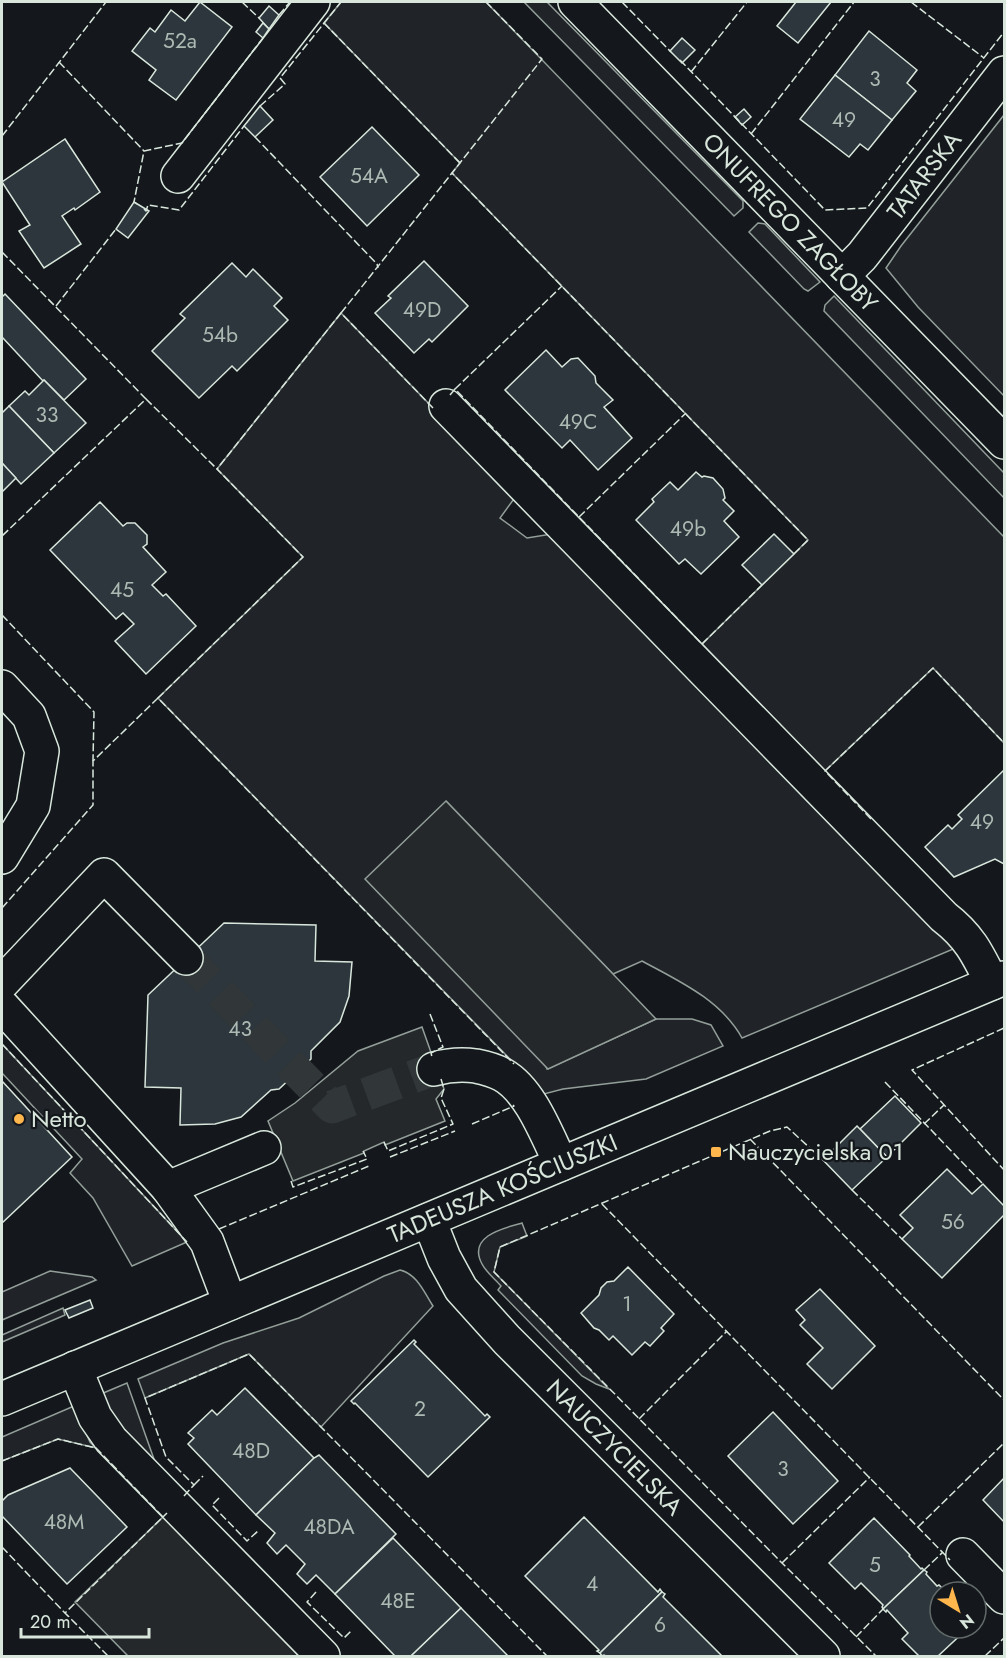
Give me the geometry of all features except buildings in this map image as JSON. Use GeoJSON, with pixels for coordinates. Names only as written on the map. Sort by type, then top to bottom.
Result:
{"type":"FeatureCollection","features":[{"type":"Feature","properties":{"kind":"street"},"geometry":{"type":"LineString","coordinates":[[178,176],[313,2]]}},
{"type":"Feature","properties":{"kind":"street","name":"ONUFREGO ZAGŁOBY"},"geometry":{"type":"LineString","coordinates":[[575,2],[1005,442]]}},
{"type":"Feature","properties":{"kind":"street","name":"TATARSKA"},"geometry":{"type":"LineString","coordinates":[[842,276],[862,256],[1005,73]]}},
{"type":"Feature","properties":{"kind":"street"},"geometry":{"type":"LineString","coordinates":[[446,406],[944,917],[958,928],[998,981]]}},
{"type":"Feature","properties":{"kind":"street"},"geometry":{"type":"LineString","coordinates":[[2,687],[29,716],[42,751],[33,806],[2,857]]}},
{"type":"Feature","properties":{"kind":"street"},"geometry":{"type":"LineString","coordinates":[[2,983],[104,874],[186,958]]}},
{"type":"Feature","properties":{"kind":"street","name":"TADEUSZA KOŚCIUSZKI"},"geometry":{"type":"LineString","coordinates":[[2,1399],[998,981]]}},
{"type":"Feature","properties":{"kind":"street"},"geometry":{"type":"LineString","coordinates":[[2,1006],[168,1188],[207,1242],[230,1303]]}},
{"type":"Feature","properties":{"kind":"street"},"geometry":{"type":"LineString","coordinates":[[434,1069],[471,1065],[504,1075],[528,1100],[561,1164]]}},
{"type":"Feature","properties":{"kind":"street"},"geometry":{"type":"LineString","coordinates":[[168,1188],[264,1148]]}},
{"type":"Feature","properties":{"kind":"street","name":"NAUCZYCIELSKA"},"geometry":{"type":"LineString","coordinates":[[429,1220],[454,1278],[468,1298],[507,1340],[824,1656]]}},
{"type":"Feature","properties":{"kind":"street"},"geometry":{"type":"LineString","coordinates":[[75,1368],[95,1417],[111,1440],[323,1656]]}},
{"type":"Feature","properties":{"kind":"street"},"geometry":{"type":"LineString","coordinates":[[963,1555],[1005,1597]]}},
{"type":"Feature","properties":{"kind":"shaded area"},"geometry":{"type":"Polygon","coordinates":[[[341,2],[486,2],[1004,537],[1004,743],[933,668],[825,771],[702,644],[808,540],[452,173],[460,163],[324,23],[341,2]]]}},
{"type":"Feature","properties":{"kind":"shaded area"},"geometry":{"type":"Polygon","coordinates":[[[524,2],[547,2],[743,201],[743,208],[734,216],[524,2]]]}},
{"type":"Feature","properties":{"kind":"shaded area"},"geometry":{"type":"Polygon","coordinates":[[[1004,115],[1004,396],[918,307],[886,268],[1004,115]]]}},
{"type":"Feature","properties":{"kind":"shaded area"},"geometry":{"type":"Polygon","coordinates":[[[758,223],[765,224],[820,282],[808,291],[804,289],[749,232],[758,223]]]}},
{"type":"Feature","properties":{"kind":"shaded area"},"geometry":{"type":"Polygon","coordinates":[[[834,296],[1004,473],[1004,498],[824,311],[825,305],[834,296]]]}},
{"type":"Feature","properties":{"kind":"shaded area"},"geometry":{"type":"Polygon","coordinates":[[[341,313],[519,492],[500,518],[527,538],[558,533],[958,947],[742,1038],[723,1013],[711,1002],[642,961],[613,974],[446,801],[547,1069],[656,1019],[692,1019],[711,1025],[723,1046],[646,1079],[563,1089],[544,1094],[158,698],[303,557],[217,469],[341,313]]]}},
{"type":"Feature","properties":{"kind":"shaded area"},"geometry":{"type":"Polygon","coordinates":[[[446,801],[656,1019],[548,1069],[365,879],[446,801]]]}},
{"type":"Feature","properties":{"kind":"shaded area"},"geometry":{"type":"Polygon","coordinates":[[[422,1027],[444,1089],[436,1099],[445,1121],[385,1145],[384,1142],[364,1153],[293,1181],[268,1121],[295,1103],[358,1051],[422,1027]]]}},
{"type":"Feature","properties":{"kind":"shaded area"},"geometry":{"type":"Polygon","coordinates":[[[2,1044],[187,1242],[132,1266],[93,1198],[70,1173],[82,1159],[2,1073],[2,1044]]]}},
{"type":"Feature","properties":{"kind":"shaded area"},"geometry":{"type":"Polygon","coordinates":[[[522,1223],[527,1236],[500,1247],[494,1272],[609,1389],[582,1376],[498,1290],[501,1286],[482,1264],[479,1246],[483,1240],[497,1231],[522,1223]]]}},
{"type":"Feature","properties":{"kind":"shaded area"},"geometry":{"type":"Polygon","coordinates":[[[400,1270],[416,1279],[433,1306],[321,1427],[249,1354],[145,1398],[138,1379],[223,1343],[299,1318],[400,1270]]]}},
{"type":"Feature","properties":{"kind":"shaded area"},"geometry":{"type":"Polygon","coordinates":[[[50,1271],[92,1277],[96,1280],[2,1320],[2,1292],[50,1271]]]}},
{"type":"Feature","properties":{"kind":"shaded area"},"geometry":{"type":"Polygon","coordinates":[[[63,1308],[65,1315],[2,1342],[2,1335],[63,1308]]]}},
{"type":"Feature","properties":{"kind":"shaded area"},"geometry":{"type":"Polygon","coordinates":[[[127,1383],[155,1462],[115,1422],[101,1394],[127,1383]]]}},
{"type":"Feature","properties":{"kind":"shaded area"},"geometry":{"type":"Polygon","coordinates":[[[74,1406],[90,1442],[96,1448],[58,1439],[2,1461],[2,1437],[74,1406]]]}},
{"type":"Feature","properties":{"kind":"shaded area"},"geometry":{"type":"Polygon","coordinates":[[[163,1517],[299,1656],[128,1656],[75,1602],[163,1517]]]}},
{"type":"Feature","properties":{"kind":"tunnel"},"geometry":{"type":"LineString","coordinates":[[186,958],[332,1107],[434,1069]]}},
{"type":"Feature","properties":{"kind":"fence"},"geometry":{"type":"LineString","coordinates":[[2,136],[106,2]]}},
{"type":"Feature","properties":{"kind":"fence"},"geometry":{"type":"LineString","coordinates":[[242,2],[259,18]]}},
{"type":"Feature","properties":{"kind":"fence"},"geometry":{"type":"LineString","coordinates":[[279,15],[290,2]]}},
{"type":"Feature","properties":{"kind":"fence"},"geometry":{"type":"LineString","coordinates":[[260,106],[285,84],[280,78],[341,2]]}},
{"type":"Feature","properties":{"kind":"fence"},"geometry":{"type":"LineString","coordinates":[[486,2],[542,59],[452,173],[808,540],[794,554]]}},
{"type":"Feature","properties":{"kind":"fence"},"geometry":{"type":"LineString","coordinates":[[622,2],[671,52]]}},
{"type":"Feature","properties":{"kind":"fence"},"geometry":{"type":"LineString","coordinates":[[691,72],[747,2]]}},
{"type":"Feature","properties":{"kind":"fence"},"geometry":{"type":"LineString","coordinates":[[751,134],[854,2]]}},
{"type":"Feature","properties":{"kind":"fence"},"geometry":{"type":"LineString","coordinates":[[911,2],[984,58]]}},
{"type":"Feature","properties":{"kind":"fence"},"geometry":{"type":"LineString","coordinates":[[324,23],[460,163]]}},
{"type":"Feature","properties":{"kind":"fence"},"geometry":{"type":"LineString","coordinates":[[680,60],[825,210],[867,208],[1004,32]]}},
{"type":"Feature","properties":{"kind":"fence"},"geometry":{"type":"LineString","coordinates":[[137,204],[134,202],[144,151],[182,143],[263,38]]}},
{"type":"Feature","properties":{"kind":"fence"},"geometry":{"type":"LineString","coordinates":[[59,62],[144,151]]}},
{"type":"Feature","properties":{"kind":"fence"},"geometry":{"type":"LineString","coordinates":[[144,209],[146,211],[148,205],[179,210],[244,126]]}},
{"type":"Feature","properties":{"kind":"fence"},"geometry":{"type":"LineString","coordinates":[[255,137],[377,264],[378,268]]}},
{"type":"Feature","properties":{"kind":"fence"},"geometry":{"type":"LineString","coordinates":[[341,313],[452,173]]}},
{"type":"Feature","properties":{"kind":"fence"},"geometry":{"type":"LineString","coordinates":[[56,306],[116,229]]}},
{"type":"Feature","properties":{"kind":"fence"},"geometry":{"type":"LineString","coordinates":[[2,252],[146,399],[2,536]]}},
{"type":"Feature","properties":{"kind":"fence"},"geometry":{"type":"LineString","coordinates":[[455,389],[562,286]]}},
{"type":"Feature","properties":{"kind":"fence"},"geometry":{"type":"LineString","coordinates":[[158,698],[303,557],[217,469],[341,313],[433,408]]}},
{"type":"Feature","properties":{"kind":"fence"},"geometry":{"type":"LineString","coordinates":[[450,395],[455,389],[702,644],[762,585]]}},
{"type":"Feature","properties":{"kind":"fence"},"geometry":{"type":"LineString","coordinates":[[146,399],[217,469]]}},
{"type":"Feature","properties":{"kind":"fence"},"geometry":{"type":"LineString","coordinates":[[579,517],[686,413]]}},
{"type":"Feature","properties":{"kind":"fence"},"geometry":{"type":"LineString","coordinates":[[2,615],[94,712],[93,761]]}},
{"type":"Feature","properties":{"kind":"fence"},"geometry":{"type":"LineString","coordinates":[[871,819],[825,771],[933,668],[1004,743]]}},
{"type":"Feature","properties":{"kind":"fence"},"geometry":{"type":"LineString","coordinates":[[2,908],[93,805],[93,761],[158,698],[514,1064]]}},
{"type":"Feature","properties":{"kind":"fence"},"geometry":{"type":"LineString","coordinates":[[430,1014],[443,1047],[431,1053],[432,1057]]}},
{"type":"Feature","properties":{"kind":"fence"},"geometry":{"type":"LineString","coordinates":[[1004,1028],[912,1070],[1004,1170]]}},
{"type":"Feature","properties":{"kind":"fence"},"geometry":{"type":"LineString","coordinates":[[2,1044],[187,1242]]}},
{"type":"Feature","properties":{"kind":"fence"},"geometry":{"type":"LineString","coordinates":[[384,1142],[388,1151],[453,1124],[441,1098],[444,1089],[441,1079]]}},
{"type":"Feature","properties":{"kind":"fence"},"geometry":{"type":"LineString","coordinates":[[885,1082],[983,1184]]}},
{"type":"Feature","properties":{"kind":"fence"},"geometry":{"type":"LineString","coordinates":[[472,1124],[513,1105]]}},
{"type":"Feature","properties":{"kind":"fence"},"geometry":{"type":"LineString","coordinates":[[924,1124],[944,1105]]}},
{"type":"Feature","properties":{"kind":"fence"},"geometry":{"type":"LineString","coordinates":[[823,1160],[787,1127],[770,1131],[500,1247],[494,1272],[876,1656]]}},
{"type":"Feature","properties":{"kind":"fence"},"geometry":{"type":"LineString","coordinates":[[390,1157],[455,1131]]}},
{"type":"Feature","properties":{"kind":"fence"},"geometry":{"type":"LineString","coordinates":[[750,1139],[1004,1400]]}},
{"type":"Feature","properties":{"kind":"fence"},"geometry":{"type":"LineString","coordinates":[[291,1181],[293,1187],[367,1159],[363,1151]]}},
{"type":"Feature","properties":{"kind":"fence"},"geometry":{"type":"LineString","coordinates":[[219,1229],[369,1166]]}},
{"type":"Feature","properties":{"kind":"fence"},"geometry":{"type":"LineString","coordinates":[[852,1190],[902,1239]]}},
{"type":"Feature","properties":{"kind":"fence"},"geometry":{"type":"LineString","coordinates":[[602,1204],[950,1560]]}},
{"type":"Feature","properties":{"kind":"fence"},"geometry":{"type":"LineString","coordinates":[[639,1419],[727,1331]]}},
{"type":"Feature","properties":{"kind":"fence"},"geometry":{"type":"LineString","coordinates":[[184,1496],[194,1485],[166,1457],[145,1398],[249,1354],[547,1656]]}},
{"type":"Feature","properties":{"kind":"fence"},"geometry":{"type":"LineString","coordinates":[[2,1461],[58,1439],[96,1448],[163,1517]]}},
{"type":"Feature","properties":{"kind":"fence"},"geometry":{"type":"LineString","coordinates":[[918,1527],[1004,1443]]}},
{"type":"Feature","properties":{"kind":"fence"},"geometry":{"type":"LineString","coordinates":[[194,1485],[203,1476]]}},
{"type":"Feature","properties":{"kind":"fence"},"geometry":{"type":"LineString","coordinates":[[782,1563],[870,1477]]}},
{"type":"Feature","properties":{"kind":"fence"},"geometry":{"type":"LineString","coordinates":[[219,1498],[212,1505],[247,1541],[258,1531]]}},
{"type":"Feature","properties":{"kind":"fence"},"geometry":{"type":"LineString","coordinates":[[108,1656],[65,1613],[167,1513]]}},
{"type":"Feature","properties":{"kind":"fence"},"geometry":{"type":"LineString","coordinates":[[2,1547],[65,1613]]}},
{"type":"Feature","properties":{"kind":"fence"},"geometry":{"type":"LineString","coordinates":[[924,1570],[943,1552]]}},
{"type":"Feature","properties":{"kind":"fence"},"geometry":{"type":"LineString","coordinates":[[316,1592],[307,1602],[344,1638],[351,1631]]}},
{"type":"Feature","properties":{"kind":"fence"},"geometry":{"type":"LineString","coordinates":[[856,1637],[883,1609]]}},
{"type":"Feature","properties":{"kind":"fence"},"geometry":{"type":"LineString","coordinates":[[985,1656],[1004,1638]]}},
{"type":"Feature","properties":{"kind":"place","name":"Netto"},"geometry":{"type":"Point","coordinates":[19,1119]}},
{"type":"Feature","properties":{"kind":"place","name":"Nauczycielska 01"},"geometry":{"type":"Point","coordinates":[716,1152]}}]}
